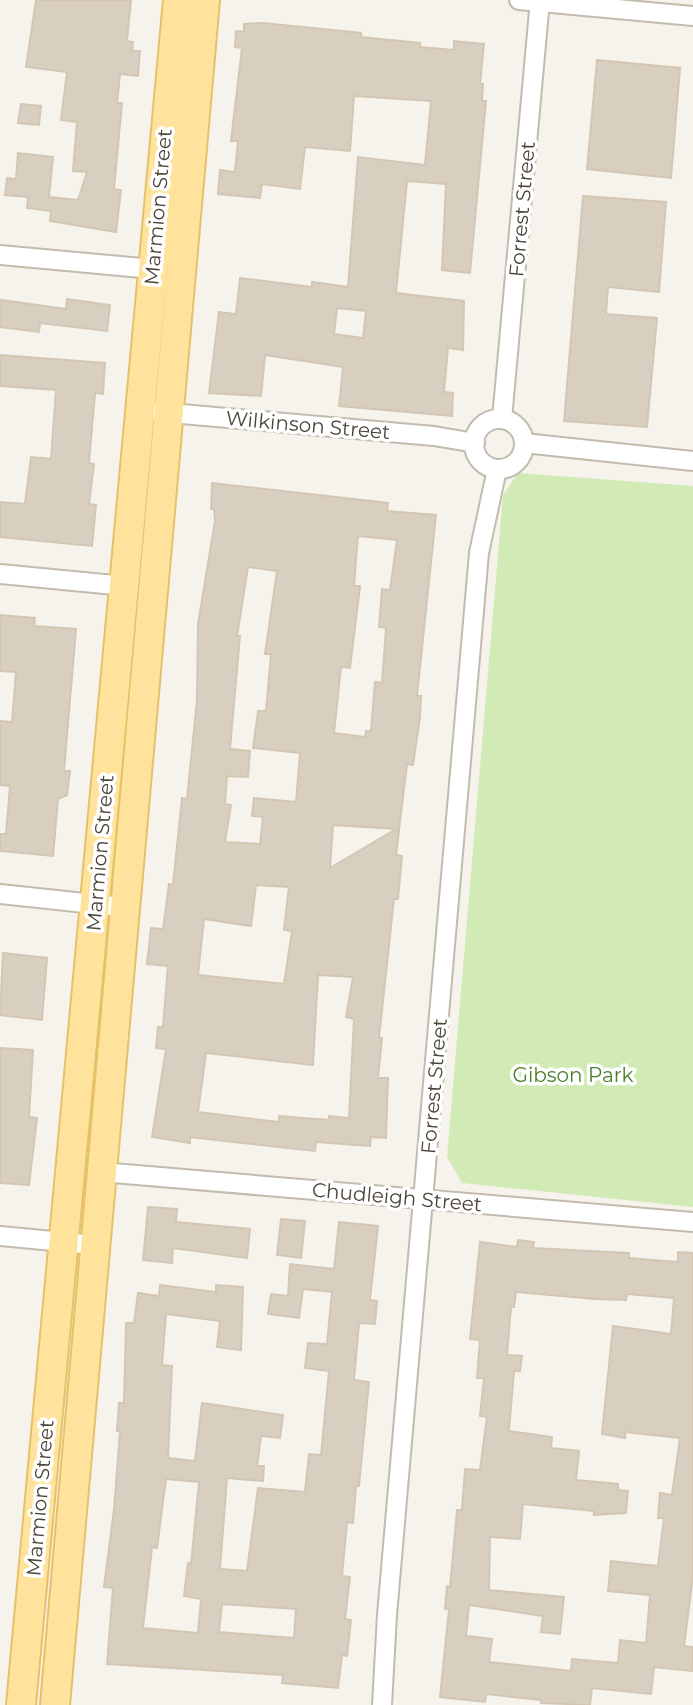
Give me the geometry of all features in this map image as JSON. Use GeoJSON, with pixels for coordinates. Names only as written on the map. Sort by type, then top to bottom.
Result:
{"type":"FeatureCollection","features":[{"type":"Feature","properties":{"kind":"main road","name":"Marmion Street"},"geometry":{"type":"LineString","coordinates":[[55,1705],[101,1172],[109,905],[125,586],[154,412],[153,269],[178,0]]}},
{"type":"Feature","properties":{"kind":"main road","name":"Marmion Street"},"geometry":{"type":"LineString","coordinates":[[21,1705],[63,1242],[109,905],[154,412],[205,0]]}},
{"type":"Feature","properties":{"kind":"street"},"geometry":{"type":"LineString","coordinates":[[519,0],[693,16]]}},
{"type":"Feature","properties":{"kind":"street","name":"Forrest Street"},"geometry":{"type":"LineString","coordinates":[[502,419],[540,1]]}},
{"type":"Feature","properties":{"kind":"street"},"geometry":{"type":"LineString","coordinates":[[0,255],[153,269]]}},
{"type":"Feature","properties":{"kind":"street","name":"Wilkinson Street"},"geometry":{"type":"LineString","coordinates":[[154,412],[420,434],[475,443]]}},
{"type":"Feature","properties":{"kind":"street"},"geometry":{"type":"LineString","coordinates":[[502,419],[517,426],[524,443],[517,461],[497,469],[478,457],[475,443],[486,422],[502,419]]}},
{"type":"Feature","properties":{"kind":"street"},"geometry":{"type":"LineString","coordinates":[[524,443],[693,461]]}},
{"type":"Feature","properties":{"kind":"street","name":"Forrest Street"},"geometry":{"type":"LineString","coordinates":[[382,1705],[387,1611],[479,553],[497,469]]}},
{"type":"Feature","properties":{"kind":"street"},"geometry":{"type":"LineString","coordinates":[[0,574],[125,586]]}},
{"type":"Feature","properties":{"kind":"street"},"geometry":{"type":"LineString","coordinates":[[0,894],[109,905]]}},
{"type":"Feature","properties":{"kind":"street","name":"Chudleigh Street"},"geometry":{"type":"LineString","coordinates":[[101,1172],[693,1222]]}},
{"type":"Feature","properties":{"kind":"street"},"geometry":{"type":"LineString","coordinates":[[0,1236],[95,1245]]}},
{"type":"Feature","properties":{"kind":"green space","name":"Gibson Park"},"geometry":{"type":"Polygon","coordinates":[[[518,473],[693,486],[693,1207],[462,1183],[447,1157],[503,495],[518,473]]]}},
{"type":"Feature","properties":{"kind":"building"},"geometry":{"type":"Polygon","coordinates":[[[36,0],[131,0],[127,41],[133,42],[132,51],[140,51],[138,76],[120,74],[117,103],[122,103],[114,189],[121,190],[116,232],[50,221],[51,211],[27,208],[28,197],[5,195],[7,178],[16,179],[18,153],[53,157],[49,197],[78,200],[87,172],[73,171],[77,122],[61,120],[67,72],[26,67],[36,0]]]}},
{"type":"Feature","properties":{"kind":"building"},"geometry":{"type":"Polygon","coordinates":[[[263,23],[361,33],[361,37],[454,50],[454,41],[484,44],[480,84],[483,84],[482,101],[486,101],[470,273],[442,270],[446,184],[407,181],[396,293],[464,301],[463,350],[448,348],[444,392],[453,393],[452,416],[339,406],[343,367],[265,355],[261,396],[209,393],[219,312],[236,314],[240,278],[312,287],[312,282],[348,287],[358,157],[425,165],[431,101],[354,96],[350,151],[305,147],[300,189],[262,184],[260,198],[218,194],[220,170],[235,172],[238,141],[231,141],[242,48],[235,47],[236,31],[244,32],[244,24],[263,23]],[[337,308],[334,334],[363,338],[366,311],[337,308]]]}},
{"type":"Feature","properties":{"kind":"building"},"geometry":{"type":"Polygon","coordinates":[[[597,60],[680,68],[671,178],[587,169],[597,60]]]}},
{"type":"Feature","properties":{"kind":"building"},"geometry":{"type":"Polygon","coordinates":[[[21,104],[41,106],[39,125],[18,123],[21,104]]]}},
{"type":"Feature","properties":{"kind":"building"},"geometry":{"type":"Polygon","coordinates":[[[583,196],[666,202],[659,292],[608,287],[606,314],[657,318],[647,427],[564,421],[583,196]]]}},
{"type":"Feature","properties":{"kind":"building"},"geometry":{"type":"Polygon","coordinates":[[[67,299],[110,305],[107,331],[40,323],[39,332],[0,327],[1,300],[66,309],[67,299]]]}},
{"type":"Feature","properties":{"kind":"building"},"geometry":{"type":"Polygon","coordinates":[[[0,355],[105,363],[103,394],[95,393],[89,463],[94,464],[89,504],[96,505],[92,546],[0,537],[0,502],[25,504],[31,457],[51,459],[56,390],[0,386],[0,355]]]}},
{"type":"Feature","properties":{"kind":"building"},"geometry":{"type":"Polygon","coordinates":[[[212,483],[388,503],[387,511],[436,515],[417,696],[421,696],[420,717],[413,765],[407,764],[396,855],[402,856],[398,899],[394,899],[379,1038],[382,1038],[378,1078],[388,1078],[386,1138],[371,1137],[370,1146],[316,1142],[315,1151],[190,1137],[190,1143],[152,1137],[166,1049],[156,1048],[158,1027],[163,1027],[168,966],[147,964],[151,928],[163,929],[169,884],[173,885],[182,798],[187,799],[197,700],[198,624],[215,521],[214,509],[211,509],[212,483]],[[358,536],[354,586],[360,586],[350,668],[341,667],[334,733],[365,737],[366,731],[371,731],[375,682],[382,683],[386,628],[379,627],[382,589],[390,590],[397,540],[358,536]],[[248,567],[237,636],[240,636],[230,749],[250,751],[248,777],[227,776],[225,804],[231,805],[225,842],[260,844],[263,817],[252,816],[254,798],[296,802],[300,753],[253,748],[258,711],[266,711],[271,654],[265,654],[277,571],[248,567]],[[333,825],[330,868],[396,829],[333,825]],[[256,885],[251,926],[204,919],[198,975],[284,984],[292,931],[284,930],[289,887],[256,885]],[[318,975],[313,1065],[206,1053],[198,1112],[279,1122],[279,1116],[329,1120],[329,1116],[349,1118],[354,1019],[346,1017],[353,977],[318,975]]]}},
{"type":"Feature","properties":{"kind":"building"},"geometry":{"type":"Polygon","coordinates":[[[0,615],[35,618],[34,626],[76,629],[64,771],[70,771],[67,795],[58,799],[53,856],[0,851],[0,834],[6,834],[10,786],[0,785],[0,721],[12,722],[16,672],[0,671],[0,615]]]}},
{"type":"Feature","properties":{"kind":"building"},"geometry":{"type":"Polygon","coordinates":[[[3,953],[47,958],[42,1020],[0,1015],[3,953]]]}},
{"type":"Feature","properties":{"kind":"building"},"geometry":{"type":"Polygon","coordinates":[[[0,1048],[33,1050],[29,1117],[37,1118],[29,1185],[0,1183],[0,1048]]]}},
{"type":"Feature","properties":{"kind":"building"},"geometry":{"type":"Polygon","coordinates":[[[148,1207],[177,1209],[176,1222],[250,1229],[247,1258],[173,1248],[172,1263],[143,1260],[148,1207]]]}},
{"type":"Feature","properties":{"kind":"building"},"geometry":{"type":"Polygon","coordinates":[[[281,1219],[305,1221],[301,1258],[277,1255],[281,1219]]]}},
{"type":"Feature","properties":{"kind":"building"},"geometry":{"type":"Polygon","coordinates":[[[339,1222],[378,1226],[370,1300],[377,1301],[375,1324],[359,1323],[354,1380],[369,1382],[359,1486],[356,1486],[353,1523],[347,1522],[342,1576],[350,1577],[345,1619],[351,1620],[347,1656],[342,1655],[338,1688],[282,1683],[283,1675],[107,1664],[113,1588],[104,1587],[114,1509],[119,1403],[124,1403],[126,1323],[134,1323],[138,1293],[159,1296],[160,1285],[216,1292],[216,1285],[243,1287],[241,1350],[217,1347],[220,1321],[166,1314],[162,1365],[172,1366],[168,1458],[195,1461],[202,1403],[283,1415],[280,1438],[261,1436],[257,1466],[264,1466],[263,1481],[227,1478],[220,1569],[247,1571],[258,1488],[305,1492],[309,1454],[321,1455],[329,1371],[305,1368],[308,1343],[327,1344],[332,1292],[303,1289],[299,1318],[268,1314],[271,1294],[288,1296],[290,1264],[334,1269],[339,1222]],[[166,1479],[157,1548],[152,1547],[143,1628],[198,1633],[201,1599],[184,1596],[188,1563],[191,1564],[199,1482],[166,1479]],[[222,1604],[219,1632],[294,1638],[296,1609],[222,1604]]]}},
{"type":"Feature","properties":{"kind":"building"},"geometry":{"type":"Polygon","coordinates":[[[518,1240],[534,1242],[533,1248],[629,1253],[629,1258],[678,1262],[678,1252],[693,1253],[693,1576],[684,1646],[693,1647],[693,1671],[654,1667],[651,1694],[592,1688],[590,1705],[541,1703],[541,1700],[486,1694],[485,1702],[440,1697],[449,1609],[445,1609],[447,1586],[450,1587],[457,1510],[462,1510],[465,1469],[480,1470],[487,1417],[480,1416],[484,1378],[477,1378],[480,1340],[470,1339],[480,1242],[517,1247],[518,1240]],[[516,1292],[514,1307],[511,1307],[507,1355],[522,1356],[520,1371],[514,1371],[509,1431],[552,1437],[551,1448],[579,1451],[576,1480],[618,1484],[618,1490],[628,1491],[626,1513],[594,1515],[594,1511],[523,1504],[520,1539],[490,1537],[489,1590],[564,1597],[560,1634],[541,1632],[543,1616],[469,1605],[466,1636],[492,1639],[489,1662],[571,1671],[572,1659],[618,1663],[620,1640],[646,1643],[650,1595],[608,1591],[611,1561],[658,1566],[664,1518],[658,1518],[660,1493],[672,1495],[680,1438],[625,1432],[625,1438],[602,1434],[613,1326],[671,1334],[674,1298],[627,1294],[626,1300],[516,1292]]]}}]}
